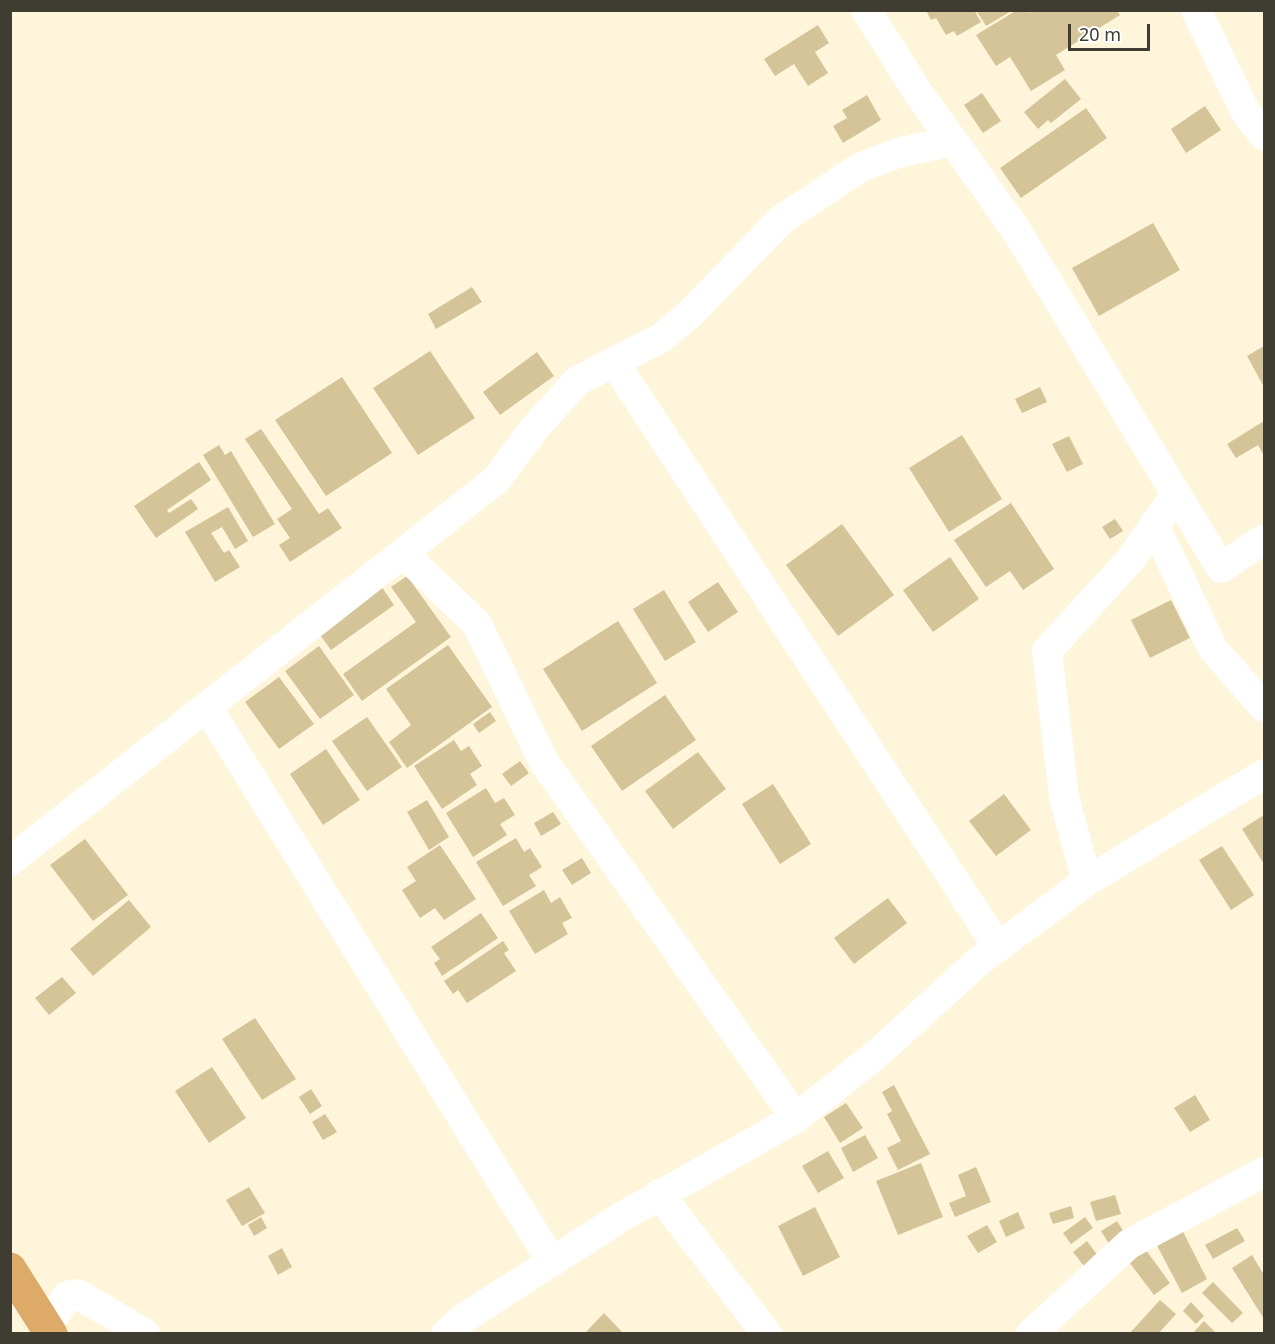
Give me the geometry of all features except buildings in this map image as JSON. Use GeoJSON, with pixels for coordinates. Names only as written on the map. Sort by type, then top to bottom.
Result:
{"type":"FeatureCollection","features":[{"type":"Feature","properties":{"kind":"highway"},"geometry":{"type":"LineString","coordinates":[[10,1269],[49,1330]]}},
{"type":"Feature","properties":{"kind":"street"},"geometry":{"type":"LineString","coordinates":[[866,10],[917,91],[1018,233],[1221,568],[1264,539]]}},
{"type":"Feature","properties":{"kind":"street"},"geometry":{"type":"LineString","coordinates":[[1196,10],[1245,111],[1264,136]]}},
{"type":"Feature","properties":{"kind":"street"},"geometry":{"type":"LineString","coordinates":[[10,861],[496,480],[534,429],[577,381],[661,338],[690,314],[781,220],[861,167],[901,152],[953,141]]}},
{"type":"Feature","properties":{"kind":"street"},"geometry":{"type":"LineString","coordinates":[[614,362],[998,947]]}},
{"type":"Feature","properties":{"kind":"street"},"geometry":{"type":"LineString","coordinates":[[1087,881],[1064,797],[1047,651],[1130,560],[1176,495]]}},
{"type":"Feature","properties":{"kind":"street"},"geometry":{"type":"LineString","coordinates":[[1154,524],[1213,649],[1264,707]]}},
{"type":"Feature","properties":{"kind":"street"},"geometry":{"type":"LineString","coordinates":[[403,553],[477,624],[544,762],[796,1118]]}},
{"type":"Feature","properties":{"kind":"street"},"geometry":{"type":"LineString","coordinates":[[207,707],[552,1262]]}},
{"type":"Feature","properties":{"kind":"street"},"geometry":{"type":"LineString","coordinates":[[446,1334],[461,1320],[659,1194],[796,1118],[878,1053],[979,961],[1087,881],[1264,774]]}},
{"type":"Feature","properties":{"kind":"street"},"geometry":{"type":"LineString","coordinates":[[1031,1334],[1129,1244],[1264,1172]]}},
{"type":"Feature","properties":{"kind":"street"},"geometry":{"type":"LineString","coordinates":[[659,1194],[767,1334]]}},
{"type":"Feature","properties":{"kind":"street"},"geometry":{"type":"LineString","coordinates":[[49,1330],[67,1296],[78,1294],[145,1334]]}}]}
